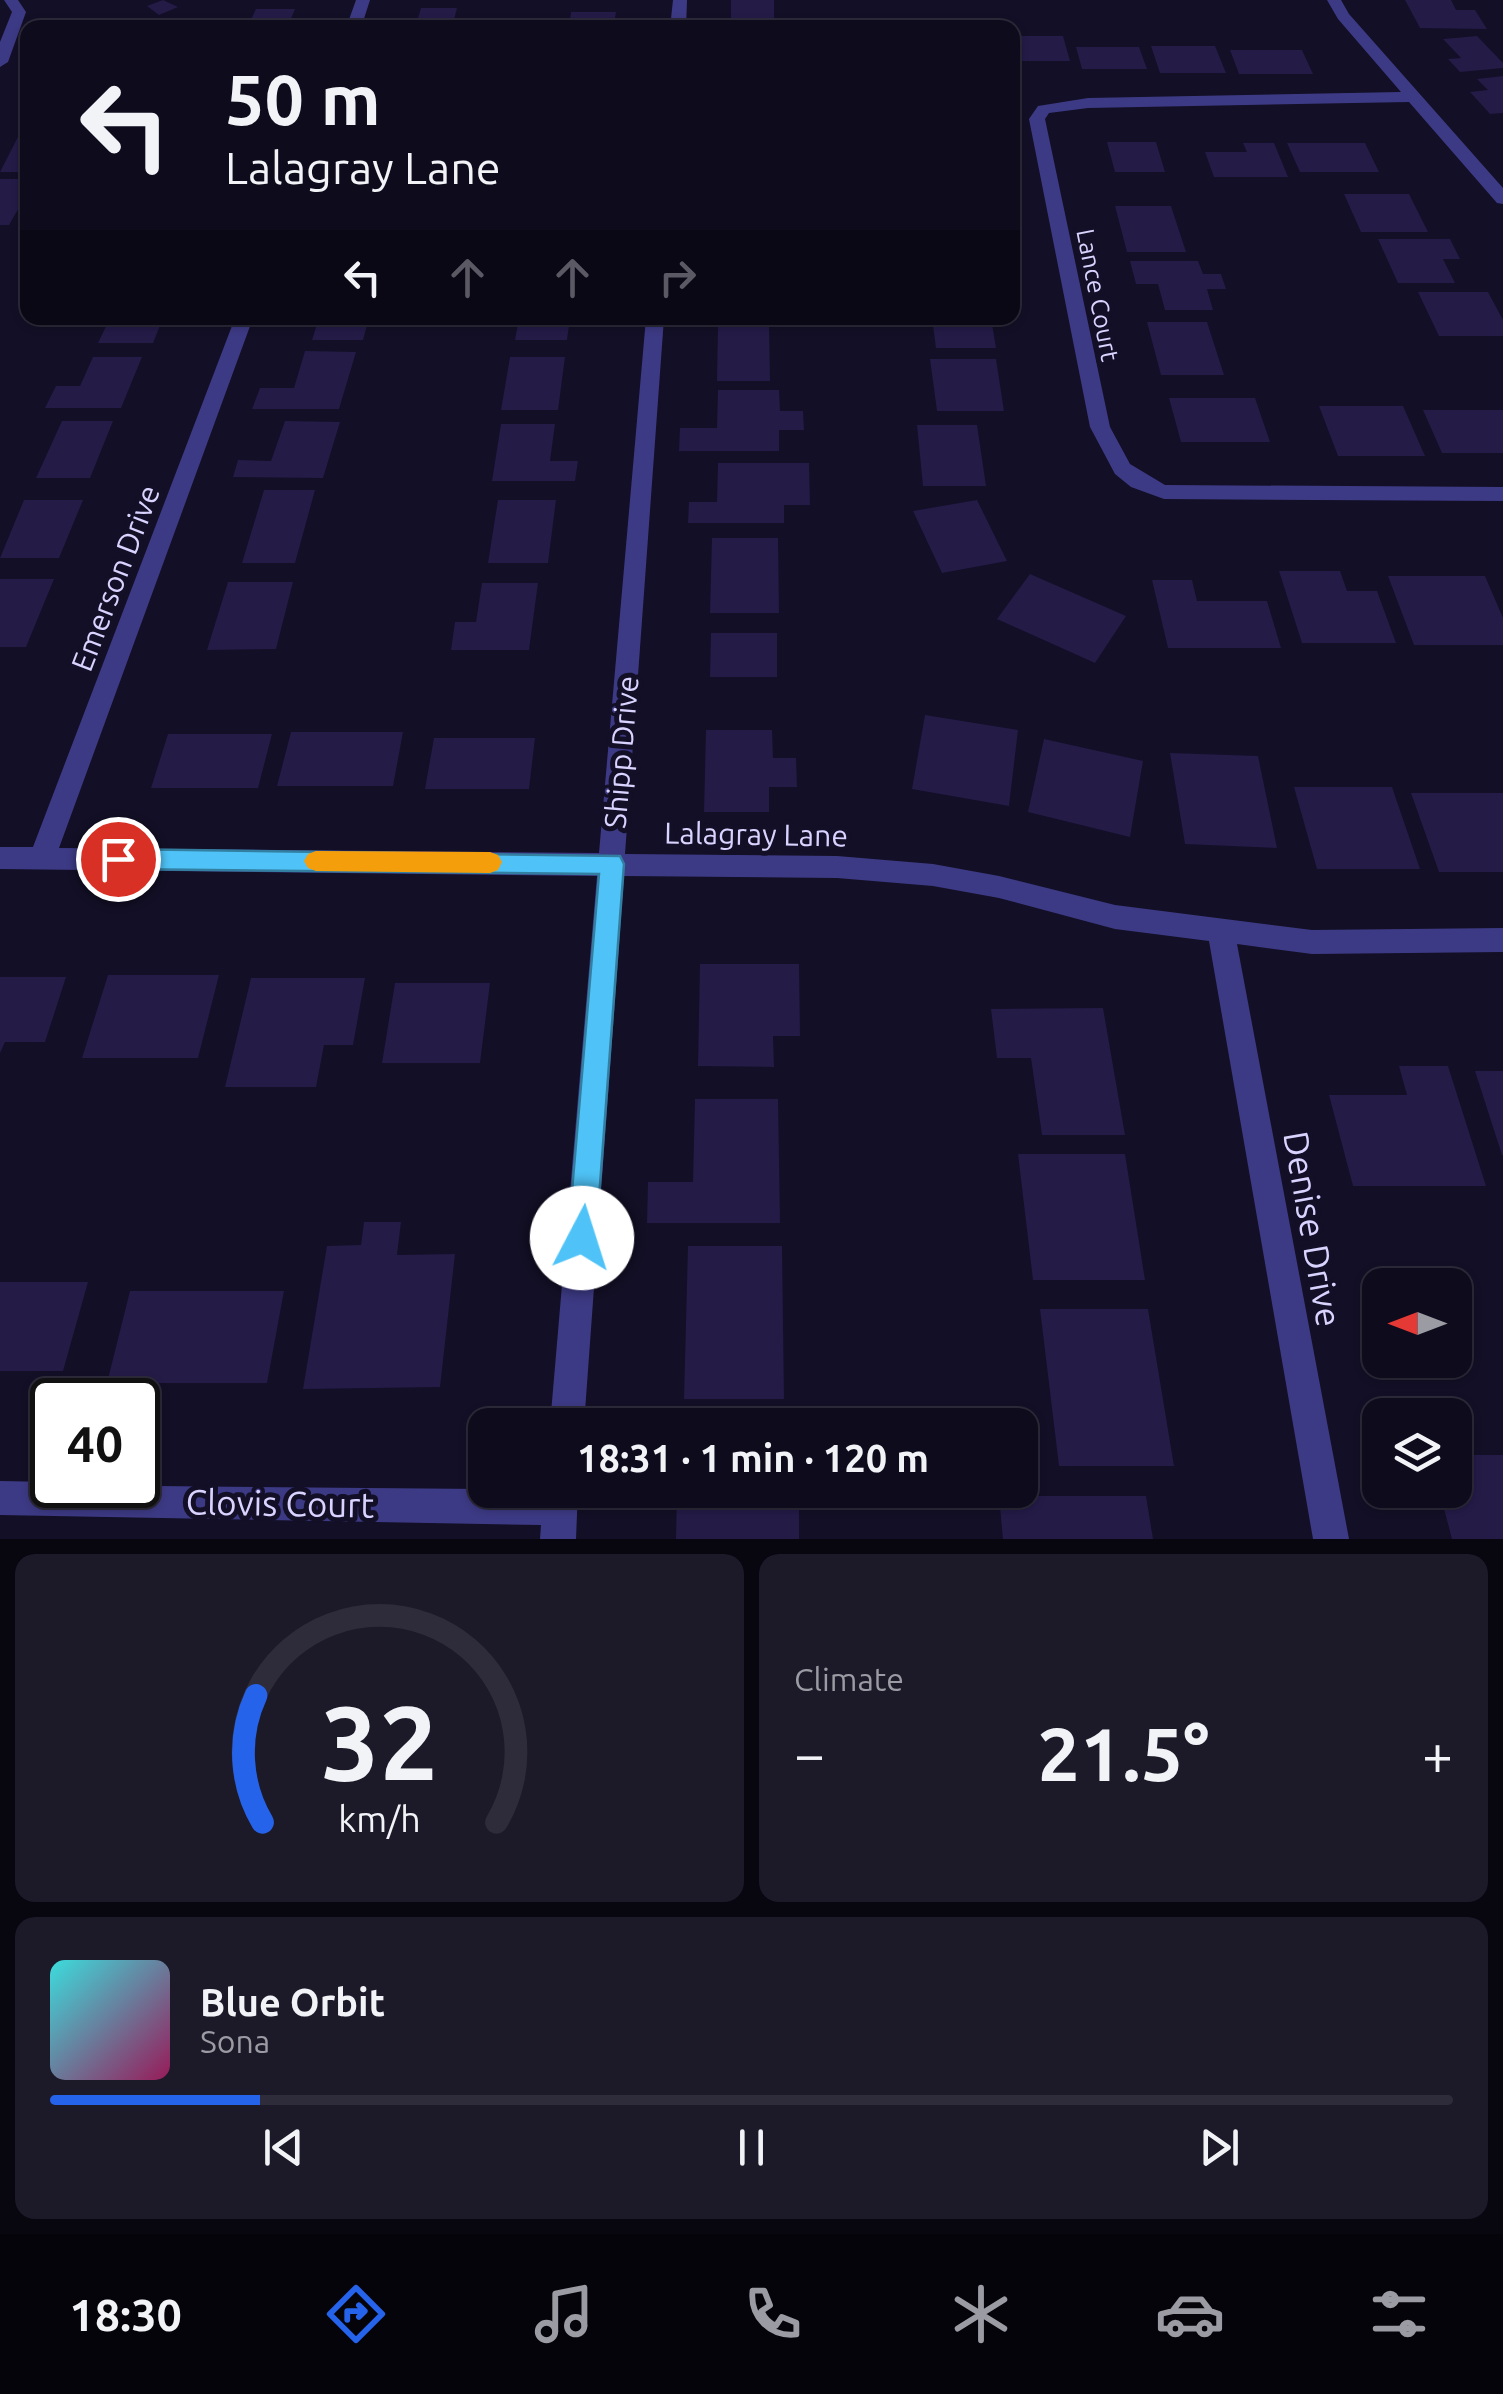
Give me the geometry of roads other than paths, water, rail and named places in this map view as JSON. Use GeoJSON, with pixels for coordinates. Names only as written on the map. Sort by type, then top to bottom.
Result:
{"type":"FeatureCollection","features":[{"type":"Feature","properties":{"kind":"street"},"geometry":{"type":"LineString","coordinates":[[0,62],[19,12],[11,0]]}},
{"type":"Feature","properties":{"kind":"street"},"geometry":{"type":"LineString","coordinates":[[1334,0],[1343,16],[1503,199]]}},
{"type":"Feature","properties":{"kind":"street","name":"Lance Court"},"geometry":{"type":"LineString","coordinates":[[1413,97],[1088,103],[1044,109],[1037,119],[1100,427],[1118,468],[1141,485],[1164,492],[1503,494]]}},
{"type":"Feature","properties":{"kind":"street","name":"Emerson Drive"},"geometry":{"type":"LineString","coordinates":[[42,858],[241,325]]}},
{"type":"Feature","properties":{"kind":"street","name":"Shipp Drive"},"geometry":{"type":"LineString","coordinates":[[568,1408],[654,325]]}},
{"type":"Feature","properties":{"kind":"street","name":"Lalagray Lane"},"geometry":{"type":"LineString","coordinates":[[0,858],[837,867],[932,875],[998,887],[1115,917],[1220,932],[1312,942],[1503,940]]}},
{"type":"Feature","properties":{"kind":"street","name":"Denise Drive"},"geometry":{"type":"LineString","coordinates":[[1220,932],[1331,1539]]}},
{"type":"Feature","properties":{"kind":"street","name":"Clovis Court"},"geometry":{"type":"LineString","coordinates":[[0,1498],[560,1512]]}}]}
